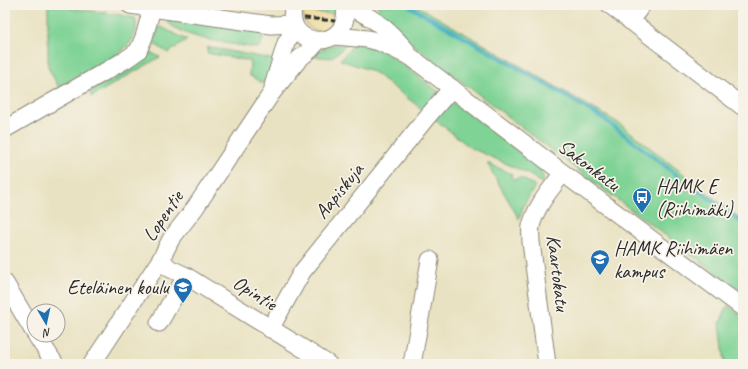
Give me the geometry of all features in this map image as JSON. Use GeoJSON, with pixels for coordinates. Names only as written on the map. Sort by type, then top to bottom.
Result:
{"type":"FeatureCollection","features":[{"type":"Feature","properties":{"kind":"street"},"geometry":{"type":"LineString","coordinates":[[130,5],[153,6],[271,25],[294,26]]}},
{"type":"Feature","properties":{"kind":"street"},"geometry":{"type":"LineString","coordinates":[[294,5],[294,26],[298,31],[306,37],[326,38]]}},
{"type":"Feature","properties":{"kind":"street","name":"Lopentie"},"geometry":{"type":"LineString","coordinates":[[92,364],[161,259],[172,239],[195,208],[271,94],[299,59],[326,38],[342,28],[345,22],[345,5]]}},
{"type":"Feature","properties":{"kind":"street","name":"Sakonkatu"},"geometry":{"type":"LineString","coordinates":[[345,5],[360,10],[396,38],[411,57]]}},
{"type":"Feature","properties":{"kind":"street"},"geometry":{"type":"LineString","coordinates":[[610,5],[743,107]]}},
{"type":"Feature","properties":{"kind":"street"},"geometry":{"type":"LineString","coordinates":[[630,21],[642,5]]}},
{"type":"Feature","properties":{"kind":"street"},"geometry":{"type":"LineString","coordinates":[[5,129],[138,51],[144,37],[153,6]]}},
{"type":"Feature","properties":{"kind":"street","name":"Lopentie"},"geometry":{"type":"LineString","coordinates":[[271,94],[286,43],[294,26]]}},
{"type":"Feature","properties":{"kind":"street","name":"Sakonkatu"},"geometry":{"type":"LineString","coordinates":[[326,38],[368,39],[379,42],[411,57],[563,174],[743,308]]}},
{"type":"Feature","properties":{"kind":"street","name":"Aapiskuja"},"geometry":{"type":"LineString","coordinates":[[270,329],[302,272],[452,88]]}},
{"type":"Feature","properties":{"kind":"street","name":"Kaartokatu"},"geometry":{"type":"LineString","coordinates":[[548,364],[531,242],[531,227],[536,211],[544,197],[563,174]]}},
{"type":"Feature","properties":{"kind":"street","name":"Opintie"},"geometry":{"type":"LineString","coordinates":[[161,259],[169,268],[186,276],[328,364]]}},
{"type":"Feature","properties":{"kind":"street"},"geometry":{"type":"LineString","coordinates":[[411,364],[430,260]]}},
{"type":"Feature","properties":{"kind":"street"},"geometry":{"type":"LineString","coordinates":[[159,323],[186,276]]}},
{"type":"Feature","properties":{"kind":"street"},"geometry":{"type":"LineString","coordinates":[[6,289],[26,320]]}},
{"type":"Feature","properties":{"kind":"street"},"geometry":{"type":"LineString","coordinates":[[41,343],[55,364]]}},
{"type":"Feature","properties":{"kind":"green space"},"geometry":{"type":"Polygon","coordinates":[[[48,5],[135,18],[136,28],[134,37],[121,52],[59,88],[48,67],[48,5]]]}},
{"type":"Feature","properties":{"kind":"green space"},"geometry":{"type":"Polygon","coordinates":[[[306,5],[333,5],[337,14],[303,12],[306,5]]]}},
{"type":"Feature","properties":{"kind":"green space"},"geometry":{"type":"Polygon","coordinates":[[[376,5],[416,5],[620,124],[743,221],[743,293],[587,177],[377,17],[379,8],[376,5]]]}},
{"type":"Feature","properties":{"kind":"green space"},"geometry":{"type":"Polygon","coordinates":[[[195,20],[266,29],[260,47],[257,48],[209,40],[195,36],[183,32],[167,21],[195,20]]]}},
{"type":"Feature","properties":{"kind":"green space"},"geometry":{"type":"Polygon","coordinates":[[[159,27],[187,40],[168,53],[153,43],[159,27]]]}},
{"type":"Feature","properties":{"kind":"green space"},"geometry":{"type":"Polygon","coordinates":[[[347,43],[331,58],[310,56],[329,46],[347,43]]]}},
{"type":"Feature","properties":{"kind":"green space"},"geometry":{"type":"Polygon","coordinates":[[[355,43],[383,50],[439,92],[423,110],[375,73],[340,60],[355,43]]]}},
{"type":"Feature","properties":{"kind":"green space"},"geometry":{"type":"Polygon","coordinates":[[[208,47],[276,60],[267,84],[260,82],[249,75],[250,61],[207,53],[208,47]]]}},
{"type":"Feature","properties":{"kind":"green space"},"geometry":{"type":"Polygon","coordinates":[[[149,52],[160,57],[91,97],[90,91],[130,70],[144,59],[149,52]]]}},
{"type":"Feature","properties":{"kind":"green space"},"geometry":{"type":"Polygon","coordinates":[[[451,102],[459,106],[540,168],[544,180],[542,183],[525,172],[471,148],[432,117],[445,103],[451,102]]]}},
{"type":"Feature","properties":{"kind":"green space"},"geometry":{"type":"Polygon","coordinates":[[[487,163],[512,174],[511,177],[513,179],[521,178],[535,186],[524,205],[519,219],[487,163]]]}},
{"type":"Feature","properties":{"kind":"green space"},"geometry":{"type":"Polygon","coordinates":[[[728,305],[743,317],[743,364],[725,364],[720,323],[728,305]]]}},
{"type":"Feature","properties":{"kind":"sand"},"geometry":{"type":"Polygon","coordinates":[[[303,12],[337,14],[335,22],[331,27],[326,31],[320,31],[314,30],[308,26],[303,12]]]}},
{"type":"Feature","properties":{"kind":"waterway"},"geometry":{"type":"LineString","coordinates":[[409,6],[604,119],[678,176]]}},
{"type":"Feature","properties":{"kind":"waterway"},"geometry":{"type":"LineString","coordinates":[[692,185],[743,224]]}},
{"type":"Feature","properties":{"kind":"railway"},"geometry":{"type":"LineString","coordinates":[[304,18],[335,21]]}},
{"type":"Feature","properties":{"kind":"place","name":"HAMK E (Riihimäki)"},"geometry":{"type":"Point","coordinates":[642,214]}},
{"type":"Feature","properties":{"kind":"place","name":"HAMK Riihimäen kampus"},"geometry":{"type":"Point","coordinates":[600,276]}},
{"type":"Feature","properties":{"kind":"place","name":"Eteläinen koulu"},"geometry":{"type":"Point","coordinates":[183,304]}}]}
